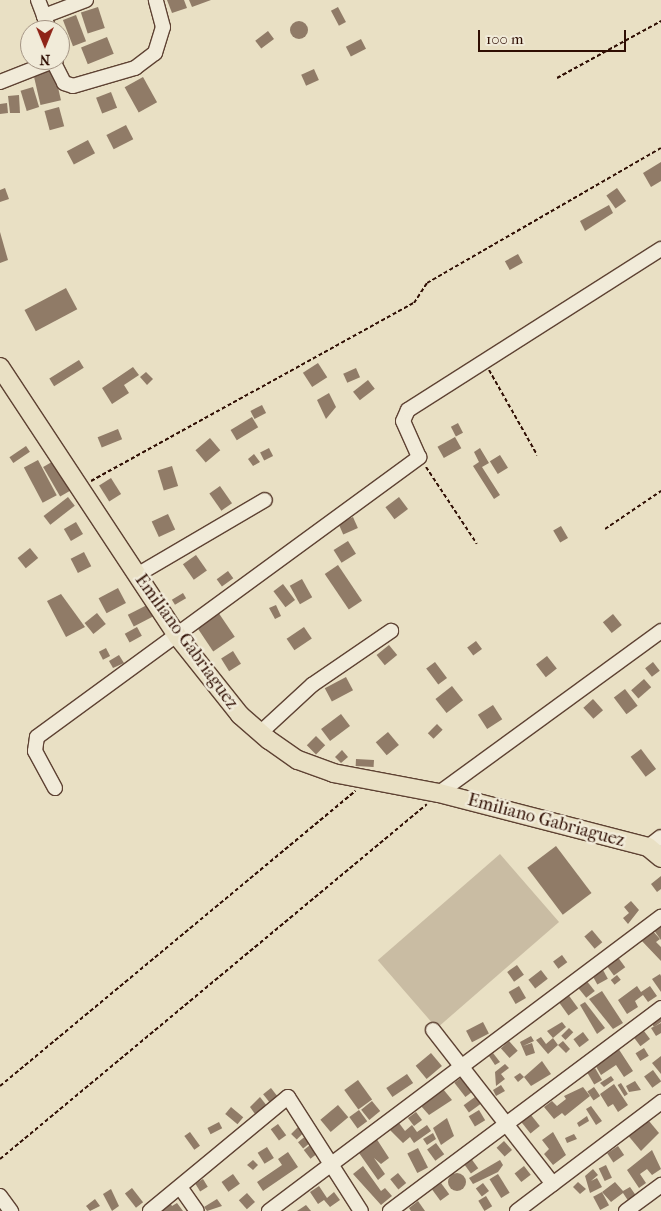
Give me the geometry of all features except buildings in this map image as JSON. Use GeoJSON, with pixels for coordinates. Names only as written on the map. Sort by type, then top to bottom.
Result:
{"type":"FeatureCollection","features":[{"type":"Feature","properties":{"kind":"main road","name":"Emiliano Gabriaguez"},"geometry":{"type":"LineString","coordinates":[[0,367],[178,637],[240,715],[260,733],[298,760],[368,780],[439,793],[656,848]]}},
{"type":"Feature","properties":{"kind":"street"},"geometry":{"type":"LineString","coordinates":[[38,0],[45,20]]}},
{"type":"Feature","properties":{"kind":"street"},"geometry":{"type":"LineString","coordinates":[[44,16],[86,0]]}},
{"type":"Feature","properties":{"kind":"street"},"geometry":{"type":"LineString","coordinates":[[58,70],[64,83],[74,86],[135,68],[155,53],[163,27],[156,0]]}},
{"type":"Feature","properties":{"kind":"street"},"geometry":{"type":"LineString","coordinates":[[0,82],[33,70]]}},
{"type":"Feature","properties":{"kind":"street"},"geometry":{"type":"LineString","coordinates":[[55,788],[35,751],[37,737],[178,637],[419,457],[404,414],[661,248]]}},
{"type":"Feature","properties":{"kind":"street"},"geometry":{"type":"LineString","coordinates":[[137,575],[265,500]]}},
{"type":"Feature","properties":{"kind":"street"},"geometry":{"type":"LineString","coordinates":[[439,793],[661,630]]}},
{"type":"Feature","properties":{"kind":"street"},"geometry":{"type":"LineString","coordinates":[[260,733],[312,685],[391,631]]}},
{"type":"Feature","properties":{"kind":"street"},"geometry":{"type":"LineString","coordinates":[[269,1211],[661,917]]}},
{"type":"Feature","properties":{"kind":"street"},"geometry":{"type":"LineString","coordinates":[[390,1211],[504,1122],[661,1008]]}},
{"type":"Feature","properties":{"kind":"street"},"geometry":{"type":"LineString","coordinates":[[433,1030],[553,1184]]}},
{"type":"Feature","properties":{"kind":"street"},"geometry":{"type":"LineString","coordinates":[[150,1211],[288,1097],[361,1211]]}},
{"type":"Feature","properties":{"kind":"street"},"geometry":{"type":"LineString","coordinates":[[517,1211],[661,1102]]}},
{"type":"Feature","properties":{"kind":"street"},"geometry":{"type":"LineString","coordinates":[[626,1211],[661,1185]]}},
{"type":"Feature","properties":{"kind":"street"},"geometry":{"type":"LineString","coordinates":[[180,1187],[196,1211]]}},
{"type":"Feature","properties":{"kind":"street"},"geometry":{"type":"LineString","coordinates":[[0,1196],[11,1211]]}},
{"type":"Feature","properties":{"kind":"path"},"geometry":{"type":"LineString","coordinates":[[557,78],[661,21]]}},
{"type":"Feature","properties":{"kind":"path"},"geometry":{"type":"LineString","coordinates":[[79,488],[414,302],[427,283],[661,148]]}},
{"type":"Feature","properties":{"kind":"path"},"geometry":{"type":"LineString","coordinates":[[485,363],[537,455]]}},
{"type":"Feature","properties":{"kind":"path"},"geometry":{"type":"LineString","coordinates":[[419,457],[477,544]]}},
{"type":"Feature","properties":{"kind":"path"},"geometry":{"type":"LineString","coordinates":[[605,529],[661,491]]}},
{"type":"Feature","properties":{"kind":"path"},"geometry":{"type":"LineString","coordinates":[[0,1086],[368,780]]}},
{"type":"Feature","properties":{"kind":"path"},"geometry":{"type":"LineString","coordinates":[[0,1159],[439,793]]}},
{"type":"Feature","properties":{"kind":"shaded area"},"geometry":{"type":"Polygon","coordinates":[[[500,854],[559,922],[437,1028],[378,960],[500,854]]]}}]}
